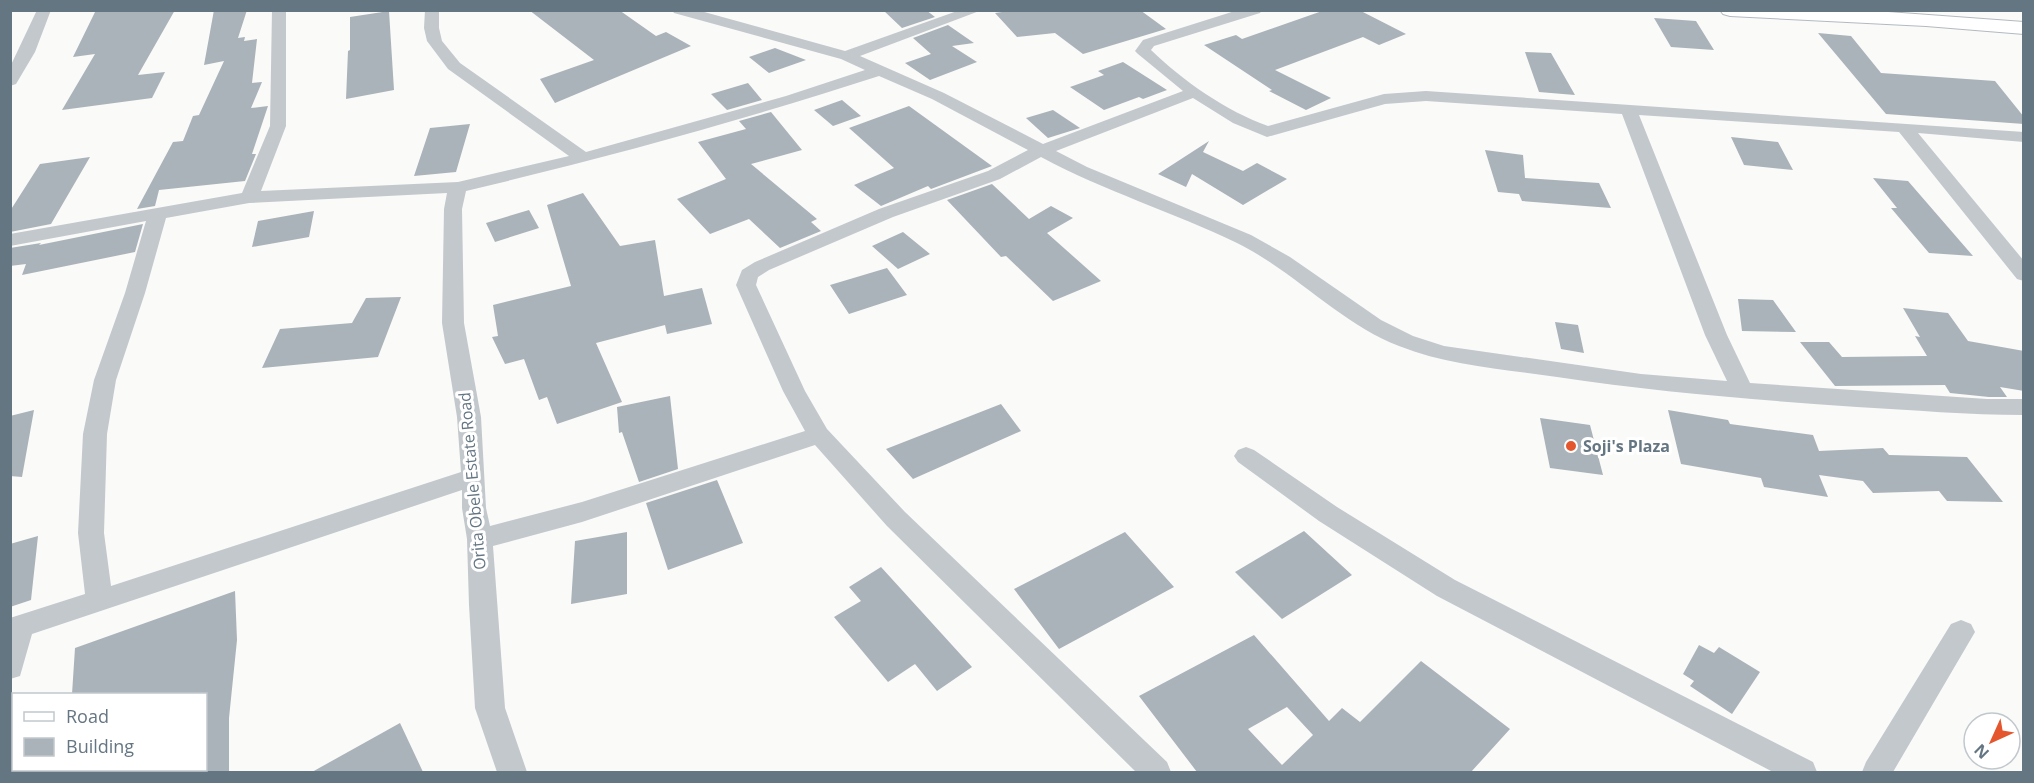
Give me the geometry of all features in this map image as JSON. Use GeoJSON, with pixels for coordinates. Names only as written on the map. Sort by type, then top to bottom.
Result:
{"type":"FeatureCollection","features":[{"type":"Feature","properties":{"kind":"street"},"geometry":{"type":"LineString","coordinates":[[10,81],[27,52],[44,10]]}},
{"type":"Feature","properties":{"kind":"street"},"geometry":{"type":"LineString","coordinates":[[249,197],[278,126],[279,10]]}},
{"type":"Feature","properties":{"kind":"street"},"geometry":{"type":"LineString","coordinates":[[432,10],[430,30],[438,48],[454,66],[583,158]]}},
{"type":"Feature","properties":{"kind":"street"},"geometry":{"type":"LineString","coordinates":[[679,10],[846,56],[881,70],[938,96],[1081,171],[1244,239],[1283,261],[1374,326],[1405,341],[1442,353],[1498,363],[1641,382],[1987,407],[2024,407]]}},
{"type":"Feature","properties":{"kind":"street"},"geometry":{"type":"LineString","coordinates":[[846,56],[975,10]]}},
{"type":"Feature","properties":{"kind":"street"},"geometry":{"type":"LineString","coordinates":[[1255,10],[1148,43],[1143,51],[1151,60],[1195,92],[1267,132],[1384,99],[1402,96],[1446,96],[2024,137]]}},
{"type":"Feature","properties":{"kind":"street"},"geometry":{"type":"LineString","coordinates":[[1730,10],[1831,13],[2024,28]]}},
{"type":"Feature","properties":{"kind":"street"},"geometry":{"type":"LineString","coordinates":[[10,240],[249,197],[458,187],[583,158],[792,99],[881,70]]}},
{"type":"Feature","properties":{"kind":"street"},"geometry":{"type":"LineString","coordinates":[[1156,772],[896,519],[819,435],[794,391],[746,285],[749,274],[762,266],[886,213],[1009,169],[1040,151],[1195,92]]}},
{"type":"Feature","properties":{"kind":"street"},"geometry":{"type":"LineString","coordinates":[[1629,110],[1716,335],[1743,391]]}},
{"type":"Feature","properties":{"kind":"street"},"geometry":{"type":"LineString","coordinates":[[1904,127],[2024,275]]}},
{"type":"Feature","properties":{"kind":"street","name":"Orita Obele Estate Road"},"geometry":{"type":"LineString","coordinates":[[458,187],[453,209],[453,323],[469,417],[474,508],[480,539],[482,605],[490,708],[512,772]]}},
{"type":"Feature","properties":{"kind":"street"},"geometry":{"type":"LineString","coordinates":[[99,600],[92,533],[95,434],[105,380],[135,293],[158,213]]}},
{"type":"Feature","properties":{"kind":"street"},"geometry":{"type":"LineString","coordinates":[[480,539],[582,512],[819,435]]}},
{"type":"Feature","properties":{"kind":"street"},"geometry":{"type":"LineString","coordinates":[[1246,456],[1328,514],[1446,588],[1802,772]]}},
{"type":"Feature","properties":{"kind":"street"},"geometry":{"type":"LineString","coordinates":[[10,667],[15,629],[474,477]]}},
{"type":"Feature","properties":{"kind":"street"},"geometry":{"type":"LineString","coordinates":[[1877,772],[1961,632]]}},
{"type":"Feature","properties":{"kind":"building"},"geometry":{"type":"Polygon","coordinates":[[[96,10],[175,10],[138,75],[165,72],[152,98],[62,110],[95,54],[73,57],[96,10]]]}},
{"type":"Feature","properties":{"kind":"building"},"geometry":{"type":"Polygon","coordinates":[[[214,10],[247,10],[238,38],[245,37],[244,41],[257,39],[252,83],[262,82],[251,108],[268,106],[252,154],[256,154],[245,181],[159,190],[155,206],[137,209],[173,142],[183,141],[193,116],[199,115],[224,61],[204,65],[214,10]]]}},
{"type":"Feature","properties":{"kind":"building"},"geometry":{"type":"Polygon","coordinates":[[[529,10],[619,10],[656,36],[666,32],[691,46],[555,103],[540,79],[594,60],[529,10]]]}},
{"type":"Feature","properties":{"kind":"building"},"geometry":{"type":"Polygon","coordinates":[[[883,10],[926,10],[935,17],[902,28],[883,10]]]}},
{"type":"Feature","properties":{"kind":"building"},"geometry":{"type":"Polygon","coordinates":[[[1016,10],[1140,10],[1166,29],[1083,54],[1055,33],[1017,37],[995,13],[1016,10]]]}},
{"type":"Feature","properties":{"kind":"building"},"geometry":{"type":"Polygon","coordinates":[[[1325,10],[1359,10],[1406,34],[1379,45],[1363,37],[1275,70],[1331,98],[1306,110],[1269,91],[1272,90],[1204,45],[1236,35],[1242,39],[1325,10]]]}},
{"type":"Feature","properties":{"kind":"building"},"geometry":{"type":"Polygon","coordinates":[[[389,11],[394,90],[346,99],[350,17],[389,11]]]}},
{"type":"Feature","properties":{"kind":"building"},"geometry":{"type":"Polygon","coordinates":[[[1654,18],[1696,21],[1714,50],[1671,47],[1654,18]]]}},
{"type":"Feature","properties":{"kind":"building"},"geometry":{"type":"Polygon","coordinates":[[[948,25],[974,43],[952,46],[977,62],[930,80],[905,63],[931,54],[913,38],[948,25]]]}},
{"type":"Feature","properties":{"kind":"building"},"geometry":{"type":"Polygon","coordinates":[[[1818,33],[1851,36],[1881,73],[1995,81],[2024,117],[2024,124],[1886,114],[1818,33]]]}},
{"type":"Feature","properties":{"kind":"building"},"geometry":{"type":"Polygon","coordinates":[[[775,48],[806,60],[769,73],[749,57],[775,48]]]}},
{"type":"Feature","properties":{"kind":"building"},"geometry":{"type":"Polygon","coordinates":[[[1525,52],[1551,53],[1575,95],[1539,92],[1525,52]]]}},
{"type":"Feature","properties":{"kind":"building"},"geometry":{"type":"Polygon","coordinates":[[[1123,62],[1167,90],[1143,99],[1139,97],[1104,110],[1070,87],[1104,75],[1098,71],[1123,62]]]}},
{"type":"Feature","properties":{"kind":"building"},"geometry":{"type":"Polygon","coordinates":[[[748,83],[762,100],[727,110],[711,94],[748,83]]]}},
{"type":"Feature","properties":{"kind":"building"},"geometry":{"type":"Polygon","coordinates":[[[842,100],[861,116],[833,126],[814,110],[842,100]]]}},
{"type":"Feature","properties":{"kind":"building"},"geometry":{"type":"Polygon","coordinates":[[[909,106],[992,166],[931,189],[928,186],[881,206],[854,185],[894,168],[849,128],[909,106]]]}},
{"type":"Feature","properties":{"kind":"building"},"geometry":{"type":"Polygon","coordinates":[[[1053,110],[1080,128],[1048,138],[1026,118],[1053,110]]]}},
{"type":"Feature","properties":{"kind":"building"},"geometry":{"type":"Polygon","coordinates":[[[771,112],[802,150],[751,164],[817,219],[811,222],[821,231],[780,248],[749,219],[710,234],[677,199],[726,179],[698,142],[746,129],[739,121],[771,112]]]}},
{"type":"Feature","properties":{"kind":"building"},"geometry":{"type":"Polygon","coordinates":[[[470,124],[456,172],[414,176],[430,128],[470,124]]]}},
{"type":"Feature","properties":{"kind":"building"},"geometry":{"type":"Polygon","coordinates":[[[1731,137],[1778,142],[1793,170],[1744,165],[1731,137]]]}},
{"type":"Feature","properties":{"kind":"building"},"geometry":{"type":"Polygon","coordinates":[[[1209,141],[1203,152],[1243,171],[1257,163],[1287,179],[1243,205],[1192,174],[1186,187],[1158,174],[1209,141]]]}},
{"type":"Feature","properties":{"kind":"building"},"geometry":{"type":"Polygon","coordinates":[[[1485,150],[1523,155],[1525,178],[1599,183],[1611,208],[1522,201],[1519,194],[1498,192],[1485,150]]]}},
{"type":"Feature","properties":{"kind":"building"},"geometry":{"type":"Polygon","coordinates":[[[90,157],[51,224],[10,232],[10,211],[40,164],[90,157]]]}},
{"type":"Feature","properties":{"kind":"building"},"geometry":{"type":"Polygon","coordinates":[[[1873,178],[1908,181],[1973,256],[1929,253],[1891,208],[1897,208],[1873,178]]]}},
{"type":"Feature","properties":{"kind":"building"},"geometry":{"type":"Polygon","coordinates":[[[992,184],[1029,219],[1051,206],[1073,218],[1047,233],[1101,281],[1053,301],[1006,256],[1001,257],[947,200],[992,184]]]}},
{"type":"Feature","properties":{"kind":"building"},"geometry":{"type":"Polygon","coordinates":[[[583,193],[620,246],[655,240],[664,296],[702,288],[712,324],[667,334],[665,325],[596,343],[622,402],[557,424],[547,397],[539,400],[524,359],[505,364],[492,337],[498,336],[493,305],[571,286],[547,205],[583,193]]]}},
{"type":"Feature","properties":{"kind":"building"},"geometry":{"type":"Polygon","coordinates":[[[529,210],[539,228],[495,242],[486,223],[529,210]]]}},
{"type":"Feature","properties":{"kind":"building"},"geometry":{"type":"Polygon","coordinates":[[[314,211],[309,237],[252,247],[258,221],[314,211]]]}},
{"type":"Feature","properties":{"kind":"building"},"geometry":{"type":"Polygon","coordinates":[[[143,224],[135,252],[22,275],[26,264],[10,266],[10,248],[41,243],[39,245],[143,224]]]}},
{"type":"Feature","properties":{"kind":"building"},"geometry":{"type":"Polygon","coordinates":[[[903,232],[930,254],[898,269],[872,246],[903,232]]]}},
{"type":"Feature","properties":{"kind":"building"},"geometry":{"type":"Polygon","coordinates":[[[887,268],[907,295],[849,314],[830,285],[887,268]]]}},
{"type":"Feature","properties":{"kind":"building"},"geometry":{"type":"Polygon","coordinates":[[[401,297],[378,357],[262,368],[280,329],[352,323],[366,298],[401,297]]]}},
{"type":"Feature","properties":{"kind":"building"},"geometry":{"type":"Polygon","coordinates":[[[1738,299],[1773,300],[1796,332],[1742,331],[1738,299]]]}},
{"type":"Feature","properties":{"kind":"building"},"geometry":{"type":"Polygon","coordinates":[[[1903,308],[1948,313],[1968,341],[2024,351],[2024,391],[2000,387],[2007,397],[1989,397],[1950,393],[1945,385],[1835,386],[1800,342],[1829,342],[1842,357],[1927,356],[1915,336],[1920,337],[1903,308]]]}},
{"type":"Feature","properties":{"kind":"building"},"geometry":{"type":"Polygon","coordinates":[[[1555,322],[1578,325],[1584,353],[1561,349],[1555,322]]]}},
{"type":"Feature","properties":{"kind":"building"},"geometry":{"type":"Polygon","coordinates":[[[670,396],[678,469],[639,482],[622,432],[619,433],[617,407],[670,396]]]}},
{"type":"Feature","properties":{"kind":"building"},"geometry":{"type":"Polygon","coordinates":[[[1001,404],[1021,431],[913,479],[886,449],[1001,404]]]}},
{"type":"Feature","properties":{"kind":"building"},"geometry":{"type":"Polygon","coordinates":[[[34,410],[22,477],[10,476],[10,416],[34,410]]]}},
{"type":"Feature","properties":{"kind":"building"},"geometry":{"type":"Polygon","coordinates":[[[1668,410],[1728,420],[1730,424],[1813,435],[1819,451],[1883,448],[1889,455],[1967,457],[2003,502],[1947,501],[1939,491],[1873,493],[1863,481],[1819,475],[1828,497],[1764,487],[1761,478],[1681,464],[1668,410]]]}},
{"type":"Feature","properties":{"kind":"building","name":"Soji's Plaza"},"geometry":{"type":"Polygon","coordinates":[[[1540,418],[1590,425],[1603,475],[1550,468],[1540,418]]]}},
{"type":"Feature","properties":{"kind":"building"},"geometry":{"type":"Polygon","coordinates":[[[717,480],[743,543],[668,570],[646,503],[717,480]]]}},
{"type":"Feature","properties":{"kind":"building"},"geometry":{"type":"Polygon","coordinates":[[[1304,531],[1352,575],[1282,619],[1235,572],[1304,531]]]}},
{"type":"Feature","properties":{"kind":"building"},"geometry":{"type":"Polygon","coordinates":[[[627,532],[627,594],[571,604],[575,541],[627,532]]]}},
{"type":"Feature","properties":{"kind":"building"},"geometry":{"type":"Polygon","coordinates":[[[1125,532],[1174,587],[1059,649],[1014,589],[1125,532]]]}},
{"type":"Feature","properties":{"kind":"building"},"geometry":{"type":"Polygon","coordinates":[[[38,536],[31,600],[10,607],[10,544],[38,536]]]}},
{"type":"Feature","properties":{"kind":"building"},"geometry":{"type":"Polygon","coordinates":[[[881,567],[972,667],[937,691],[915,664],[888,682],[834,617],[861,601],[849,587],[881,567]]]}},
{"type":"Feature","properties":{"kind":"building"},"geometry":{"type":"Polygon","coordinates":[[[235,591],[237,640],[229,718],[229,772],[206,772],[207,693],[72,693],[75,648],[235,591]]]}},
{"type":"Feature","properties":{"kind":"building"},"geometry":{"type":"Polygon","coordinates":[[[1254,635],[1329,721],[1342,708],[1360,722],[1421,661],[1510,729],[1471,772],[1197,772],[1139,696],[1254,635]],[[1287,707],[1248,729],[1282,765],[1313,735],[1287,707]]]}},
{"type":"Feature","properties":{"kind":"building"},"geometry":{"type":"Polygon","coordinates":[[[1699,645],[1714,653],[1719,647],[1760,672],[1732,714],[1690,686],[1694,681],[1683,674],[1699,645]]]}},
{"type":"Feature","properties":{"kind":"building"},"geometry":{"type":"Polygon","coordinates":[[[400,723],[423,772],[312,772],[400,723]]]}},
{"type":"Feature","properties":{"kind":"place","name":"Soji's Plaza"},"geometry":{"type":"Point","coordinates":[1571,446]}}]}
